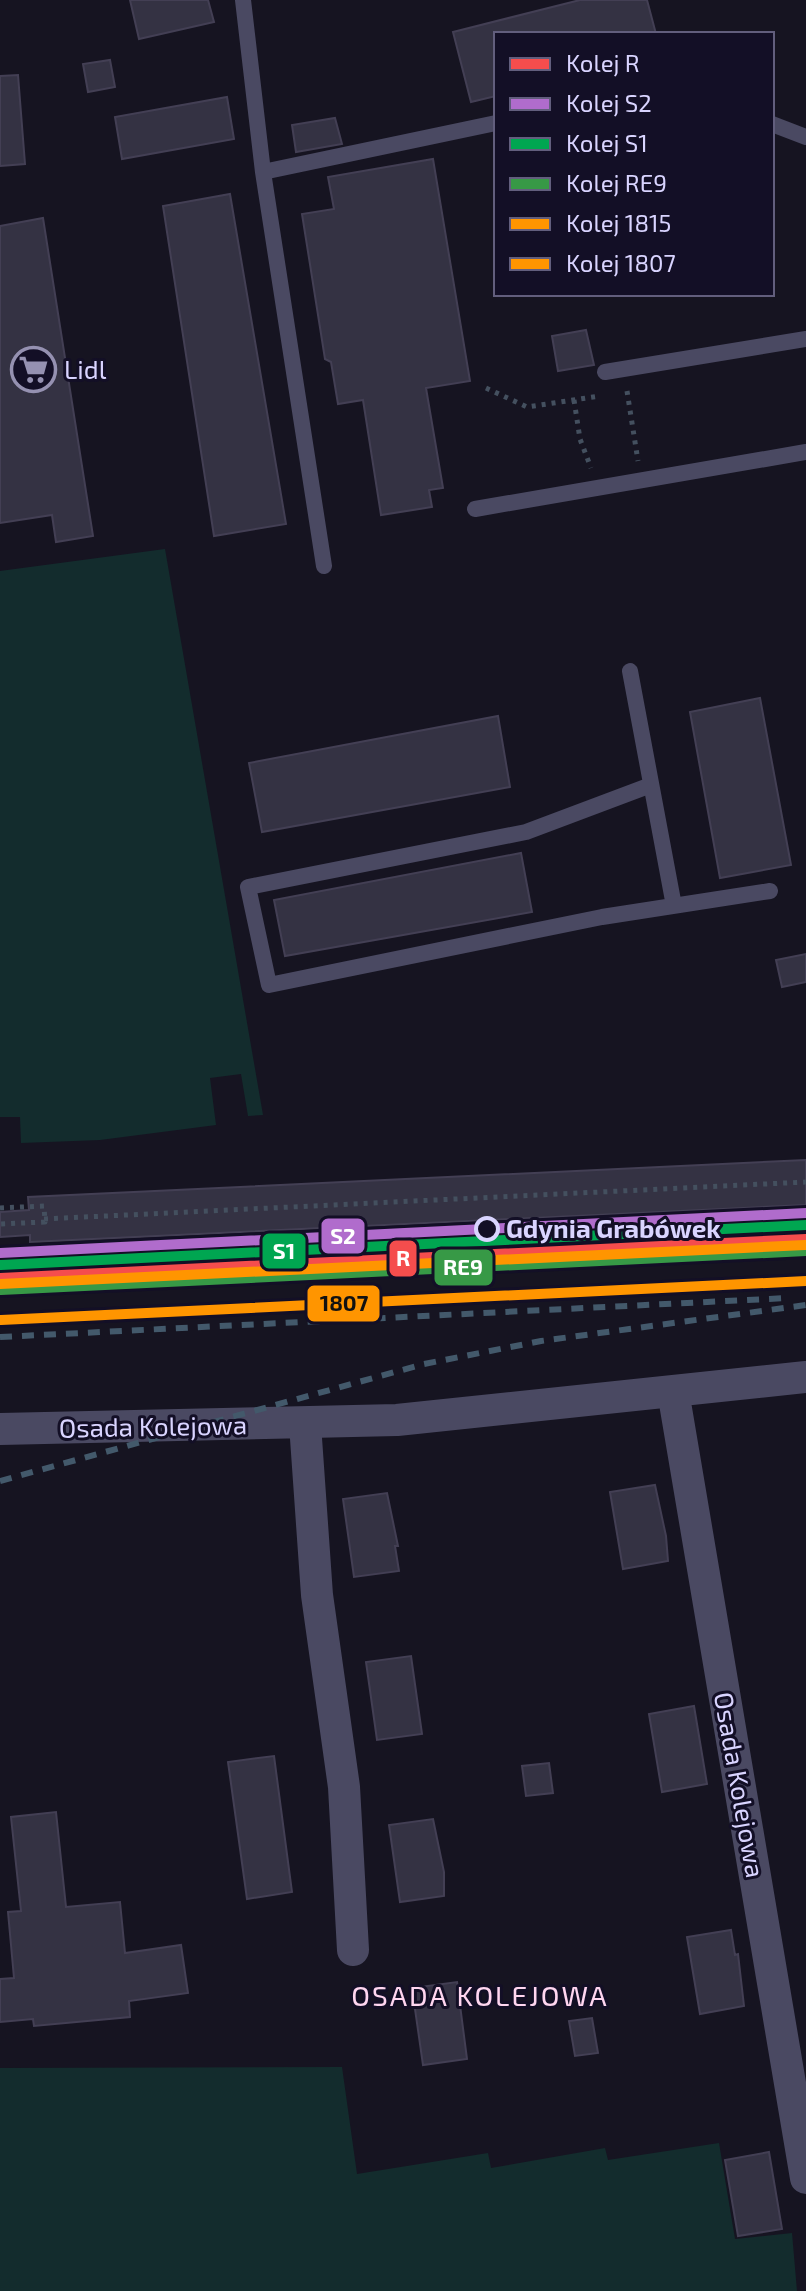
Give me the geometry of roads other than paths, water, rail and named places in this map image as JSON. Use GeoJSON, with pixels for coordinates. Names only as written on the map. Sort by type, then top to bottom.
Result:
{"type":"FeatureCollection","features":[{"type":"Feature","properties":{"kind":"street","name":"Osada Kolejowa"},"geometry":{"type":"LineString","coordinates":[[0,1429],[397,1420],[806,1377]]}},
{"type":"Feature","properties":{"kind":"street","name":"Osada Kolejowa"},"geometry":{"type":"LineString","coordinates":[[673,1391],[806,2178]]}},
{"type":"Feature","properties":{"kind":"street"},"geometry":{"type":"LineString","coordinates":[[305,1424],[317,1595],[344,1787],[353,1950]]}},
{"type":"Feature","properties":{"kind":"lane"},"geometry":{"type":"LineString","coordinates":[[243,0],[263,172],[324,566]]}},
{"type":"Feature","properties":{"kind":"lane"},"geometry":{"type":"LineString","coordinates":[[263,172],[494,123]]}},
{"type":"Feature","properties":{"kind":"lane"},"geometry":{"type":"LineString","coordinates":[[774,125],[806,137]]}},
{"type":"Feature","properties":{"kind":"lane"},"geometry":{"type":"LineString","coordinates":[[605,372],[806,339]]}},
{"type":"Feature","properties":{"kind":"lane"},"geometry":{"type":"LineString","coordinates":[[475,509],[806,452]]}},
{"type":"Feature","properties":{"kind":"lane"},"geometry":{"type":"LineString","coordinates":[[630,671],[674,906]]}},
{"type":"Feature","properties":{"kind":"lane"},"geometry":{"type":"LineString","coordinates":[[651,785],[526,832],[248,887],[269,985],[602,917],[770,891]]}},
{"type":"Feature","properties":{"kind":"railway"},"geometry":{"type":"LineString","coordinates":[[0,1319],[806,1279]]}},
{"type":"Feature","properties":{"kind":"railway"},"geometry":{"type":"LineString","coordinates":[[0,1337],[787,1298]]}},
{"type":"Feature","properties":{"kind":"railway"},"geometry":{"type":"LineString","coordinates":[[0,1481],[424,1364],[541,1341],[806,1305]]}},
{"type":"Feature","properties":{"kind":"rail line","name":"S2"},"geometry":{"type":"LineString","coordinates":[[0,1253],[806,1213]]}},
{"type":"Feature","properties":{"kind":"rail line","name":"S1"},"geometry":{"type":"LineString","coordinates":[[1,1265],[806,1225]]}},
{"type":"Feature","properties":{"kind":"rail line","name":"R"},"geometry":{"type":"LineString","coordinates":[[0,1278],[806,1239]]}},
{"type":"Feature","properties":{"kind":"rail line","name":"1815"},"geometry":{"type":"LineString","coordinates":[[0,1284],[805,1245]]}},
{"type":"Feature","properties":{"kind":"rail line","name":"RE9"},"geometry":{"type":"LineString","coordinates":[[1,1290],[806,1251]]}},
{"type":"Feature","properties":{"kind":"rail line","name":"1807"},"geometry":{"type":"LineString","coordinates":[[1,1320],[806,1281]]}},
{"type":"Feature","properties":{"kind":"place","name":"Lidl"},"geometry":{"type":"Point","coordinates":[33,370]}},
{"type":"Feature","properties":{"kind":"place","name":"Gdynia Grabówek"},"geometry":{"type":"Point","coordinates":[487,1229]}},
{"type":"Feature","properties":{"kind":"district","name":"OSADA KOLEJOWA"},"geometry":{"type":"Point","coordinates":[480,1996]}}]}
